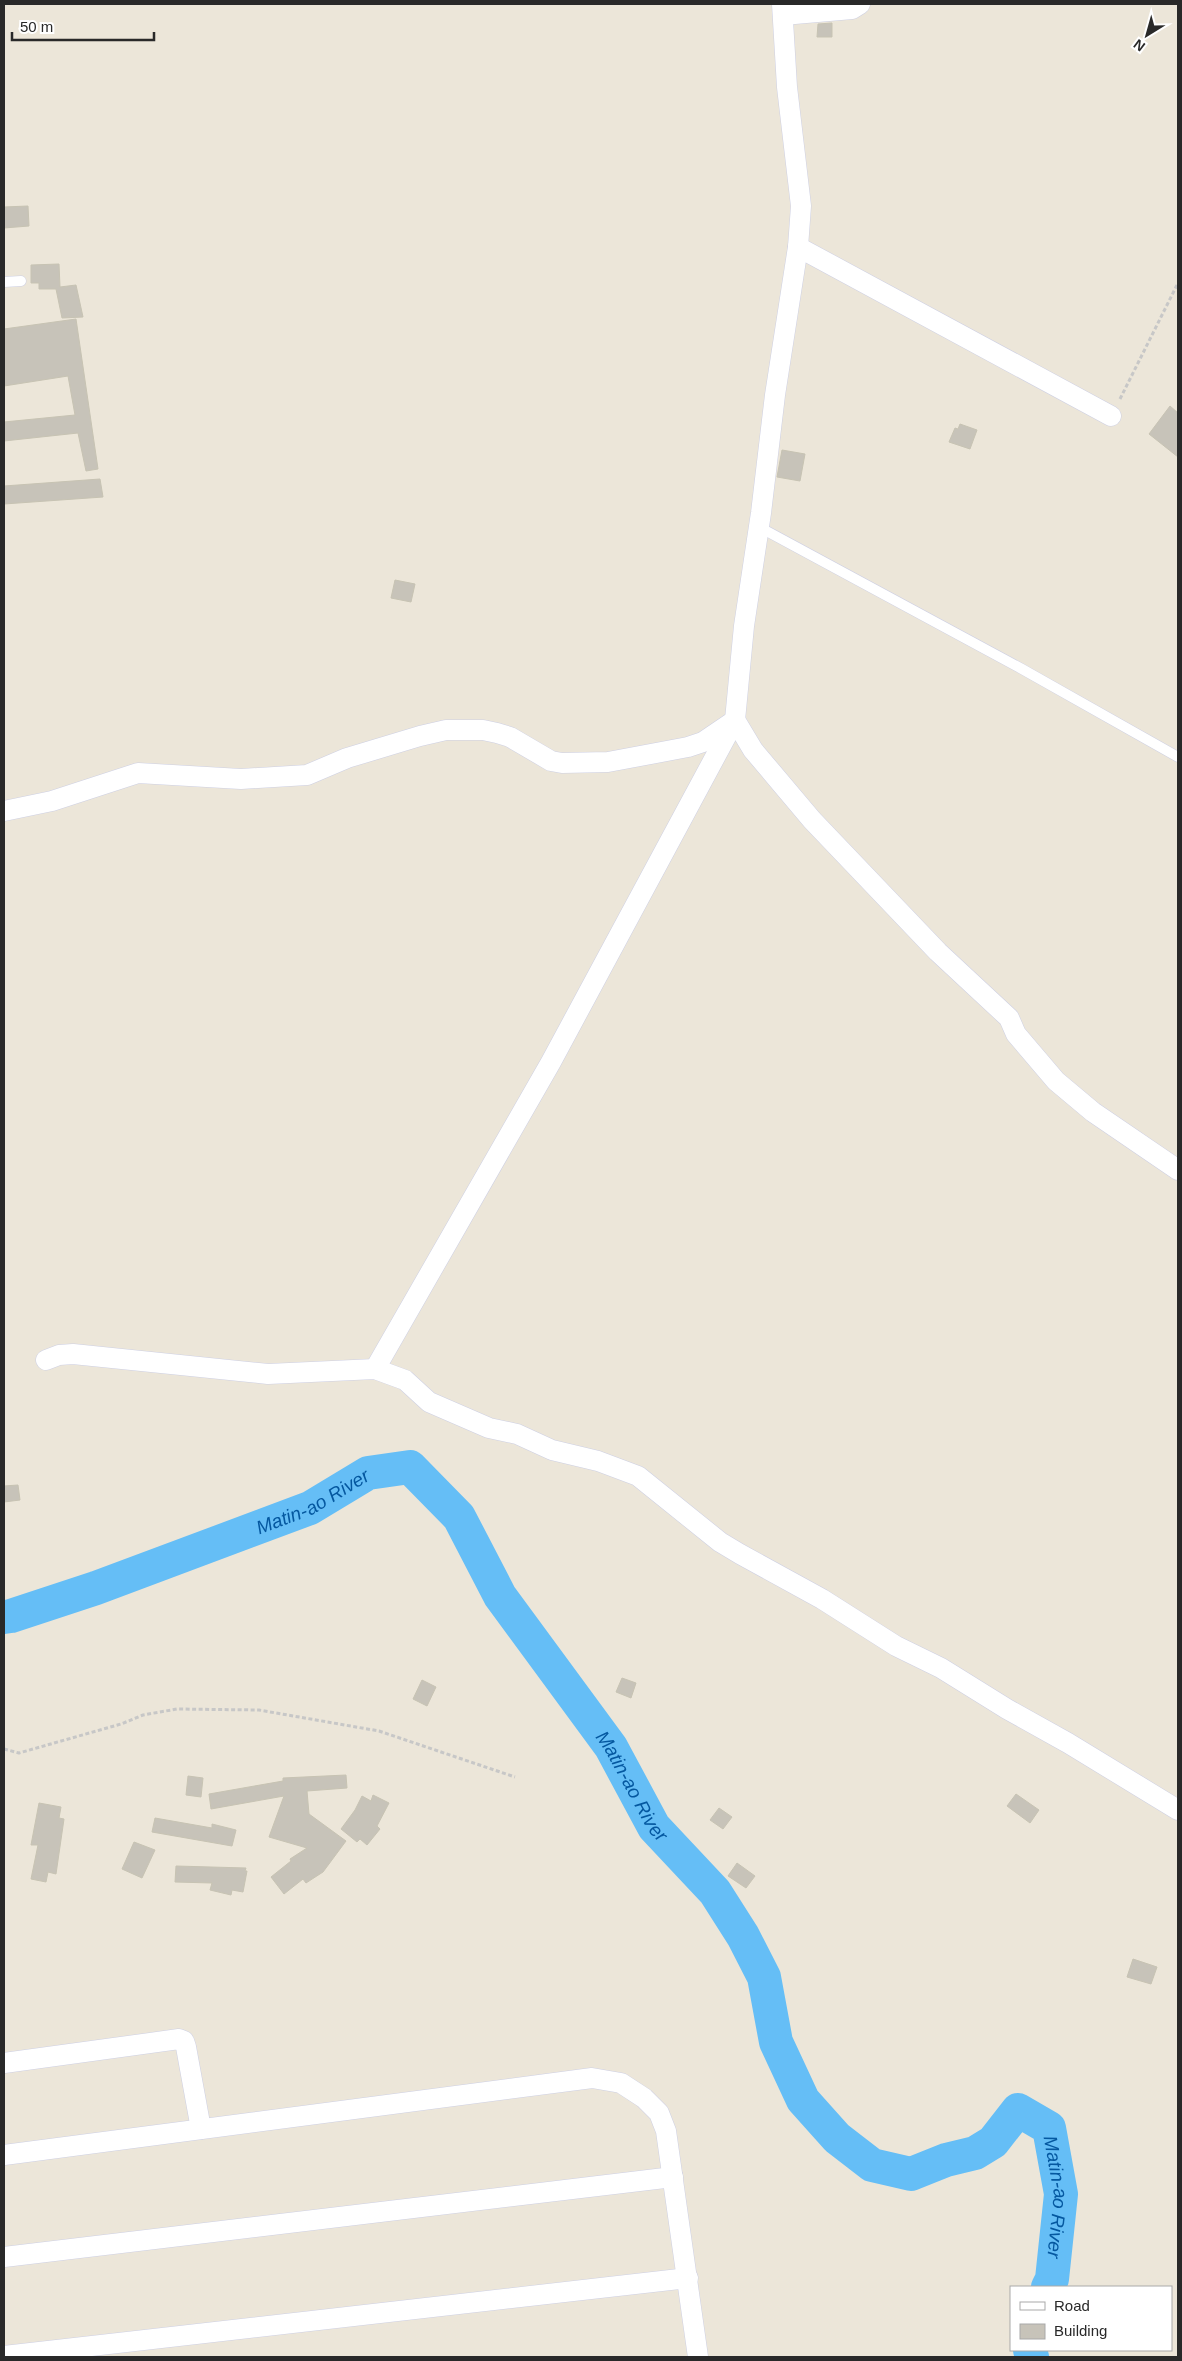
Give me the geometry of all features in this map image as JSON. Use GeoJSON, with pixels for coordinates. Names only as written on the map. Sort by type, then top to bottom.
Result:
{"type":"FeatureCollection","features":[{"type":"Feature","properties":{"kind":"street"},"geometry":{"type":"LineString","coordinates":[[375,1369],[551,1062],[735,720],[744,626],[759,527],[775,395],[798,248],[801,206],[787,87],[782,9],[852,9],[860,4]]}},
{"type":"Feature","properties":{"kind":"street"},"geometry":{"type":"LineString","coordinates":[[798,248],[1111,416]]}},
{"type":"Feature","properties":{"kind":"street"},"geometry":{"type":"LineString","coordinates":[[4,811],[52,801],[138,773],[241,779],[307,775],[347,758],[446,730],[482,730],[497,733],[510,737],[551,761],[562,763],[608,762],[703,742],[735,720]]}},
{"type":"Feature","properties":{"kind":"street"},"geometry":{"type":"LineString","coordinates":[[735,720],[753,750],[812,820],[938,952],[1010,1018],[1016,1034],[1056,1080],[1093,1112],[1178,1170]]}},
{"type":"Feature","properties":{"kind":"street"},"geometry":{"type":"LineString","coordinates":[[46,1360],[59,1355],[73,1354],[268,1374],[375,1369],[405,1380],[429,1402],[489,1428],[517,1434],[552,1450],[598,1462],[638,1476],[720,1542],[822,1599],[896,1646],[941,1668],[1178,1810]]}},
{"type":"Feature","properties":{"kind":"street"},"geometry":{"type":"LineString","coordinates":[[4,2063],[179,2039],[184,2041],[186,2047],[201,2128]]}},
{"type":"Feature","properties":{"kind":"street"},"geometry":{"type":"LineString","coordinates":[[4,2155],[592,2078],[621,2083],[644,2098],[659,2113],[666,2131],[698,2357]]}},
{"type":"Feature","properties":{"kind":"street"},"geometry":{"type":"LineString","coordinates":[[4,2257],[673,2177]]}},
{"type":"Feature","properties":{"kind":"street"},"geometry":{"type":"LineString","coordinates":[[4,2356],[688,2278]]}},
{"type":"Feature","properties":{"kind":"lane"},"geometry":{"type":"LineString","coordinates":[[4,282],[21,281]]}},
{"type":"Feature","properties":{"kind":"lane"},"geometry":{"type":"LineString","coordinates":[[759,527],[1022,669],[1178,757]]}},
{"type":"Feature","properties":{"kind":"path"},"geometry":{"type":"LineString","coordinates":[[1111,416],[1178,283]]}},
{"type":"Feature","properties":{"kind":"path"},"geometry":{"type":"LineString","coordinates":[[4,1749],[19,1753],[121,1724],[143,1715],[177,1708],[259,1710],[379,1731],[515,1777]]}},
{"type":"Feature","properties":{"kind":"building"},"geometry":{"type":"Polygon","coordinates":[[[832,23],[832,37],[817,37],[818,24],[832,23]]]}},
{"type":"Feature","properties":{"kind":"building"},"geometry":{"type":"Polygon","coordinates":[[[28,206],[29,226],[4,228],[4,207],[28,206]]]}},
{"type":"Feature","properties":{"kind":"building"},"geometry":{"type":"Polygon","coordinates":[[[59,264],[60,287],[76,285],[83,317],[62,318],[56,289],[39,289],[39,283],[31,283],[31,265],[59,264]]]}},
{"type":"Feature","properties":{"kind":"building"},"geometry":{"type":"Polygon","coordinates":[[[76,319],[98,469],[86,471],[78,433],[4,441],[4,422],[75,415],[68,376],[4,386],[4,329],[76,319]]]}},
{"type":"Feature","properties":{"kind":"building"},"geometry":{"type":"Polygon","coordinates":[[[1170,406],[1178,413],[1178,457],[1149,434],[1170,406]]]}},
{"type":"Feature","properties":{"kind":"building"},"geometry":{"type":"Polygon","coordinates":[[[960,424],[977,430],[970,449],[949,442],[955,428],[958,429],[960,424]]]}},
{"type":"Feature","properties":{"kind":"building"},"geometry":{"type":"Polygon","coordinates":[[[782,450],[805,454],[800,481],[777,477],[782,450]]]}},
{"type":"Feature","properties":{"kind":"building"},"geometry":{"type":"Polygon","coordinates":[[[100,479],[103,497],[4,504],[4,486],[100,479]]]}},
{"type":"Feature","properties":{"kind":"building"},"geometry":{"type":"Polygon","coordinates":[[[395,580],[415,584],[411,602],[391,598],[395,580]]]}},
{"type":"Feature","properties":{"kind":"building"},"geometry":{"type":"Polygon","coordinates":[[[18,1485],[20,1500],[4,1502],[4,1486],[18,1485]]]}},
{"type":"Feature","properties":{"kind":"building"},"geometry":{"type":"Polygon","coordinates":[[[622,1678],[636,1683],[631,1698],[616,1692],[622,1678]]]}},
{"type":"Feature","properties":{"kind":"building"},"geometry":{"type":"Polygon","coordinates":[[[422,1680],[436,1687],[427,1706],[413,1699],[422,1680]]]}},
{"type":"Feature","properties":{"kind":"building"},"geometry":{"type":"Polygon","coordinates":[[[346,1775],[347,1788],[307,1791],[309,1814],[346,1841],[323,1872],[306,1883],[303,1879],[284,1894],[271,1877],[291,1861],[290,1859],[307,1848],[269,1837],[284,1796],[211,1809],[209,1794],[283,1781],[283,1778],[346,1775]]]}},
{"type":"Feature","properties":{"kind":"building"},"geometry":{"type":"Polygon","coordinates":[[[188,1776],[203,1778],[201,1797],[186,1795],[188,1776]]]}},
{"type":"Feature","properties":{"kind":"building"},"geometry":{"type":"Polygon","coordinates":[[[1016,1794],[1039,1810],[1030,1823],[1007,1806],[1016,1794]]]}},
{"type":"Feature","properties":{"kind":"building"},"geometry":{"type":"Polygon","coordinates":[[[373,1795],[389,1803],[377,1826],[380,1829],[367,1845],[360,1839],[357,1842],[341,1829],[355,1810],[362,1796],[371,1801],[373,1795]]]}},
{"type":"Feature","properties":{"kind":"building"},"geometry":{"type":"Polygon","coordinates":[[[39,1803],[61,1807],[59,1818],[64,1819],[56,1874],[48,1872],[46,1882],[31,1879],[38,1845],[31,1845],[39,1803]]]}},
{"type":"Feature","properties":{"kind":"building"},"geometry":{"type":"Polygon","coordinates":[[[719,1808],[732,1817],[723,1829],[710,1820],[719,1808]]]}},
{"type":"Feature","properties":{"kind":"building"},"geometry":{"type":"Polygon","coordinates":[[[155,1818],[212,1828],[212,1824],[236,1830],[232,1846],[152,1832],[155,1818]]]}},
{"type":"Feature","properties":{"kind":"building"},"geometry":{"type":"Polygon","coordinates":[[[134,1842],[155,1850],[142,1878],[122,1869],[134,1842]]]}},
{"type":"Feature","properties":{"kind":"building"},"geometry":{"type":"Polygon","coordinates":[[[737,1863],[755,1876],[746,1888],[728,1876],[737,1863]]]}},
{"type":"Feature","properties":{"kind":"building"},"geometry":{"type":"Polygon","coordinates":[[[176,1866],[246,1868],[243,1892],[232,1890],[231,1895],[210,1890],[212,1883],[175,1882],[176,1866]]]}},
{"type":"Feature","properties":{"kind":"building"},"geometry":{"type":"Polygon","coordinates":[[[1133,1959],[1157,1967],[1151,1984],[1127,1977],[1133,1959]]]}},
{"type":"Feature","properties":{"kind":"waterway","name":"Matin-ao River"},"geometry":{"type":"LineString","coordinates":[[4,1617],[96,1588],[310,1508],[368,1473],[410,1467],[459,1517],[500,1596],[611,1747],[654,1827],[715,1892],[743,1936],[764,1977],[776,2042],[803,2100],[837,2138],[872,2165],[911,2174],[946,2160],[975,2153],[993,2142],[1018,2110],[1049,2128],[1061,2194],[1052,2279],[1048,2286]]}},
{"type":"Feature","properties":{"kind":"waterway","name":"Matin-ao River"},"geometry":{"type":"LineString","coordinates":[[1030,2351],[1032,2357]]}}]}
